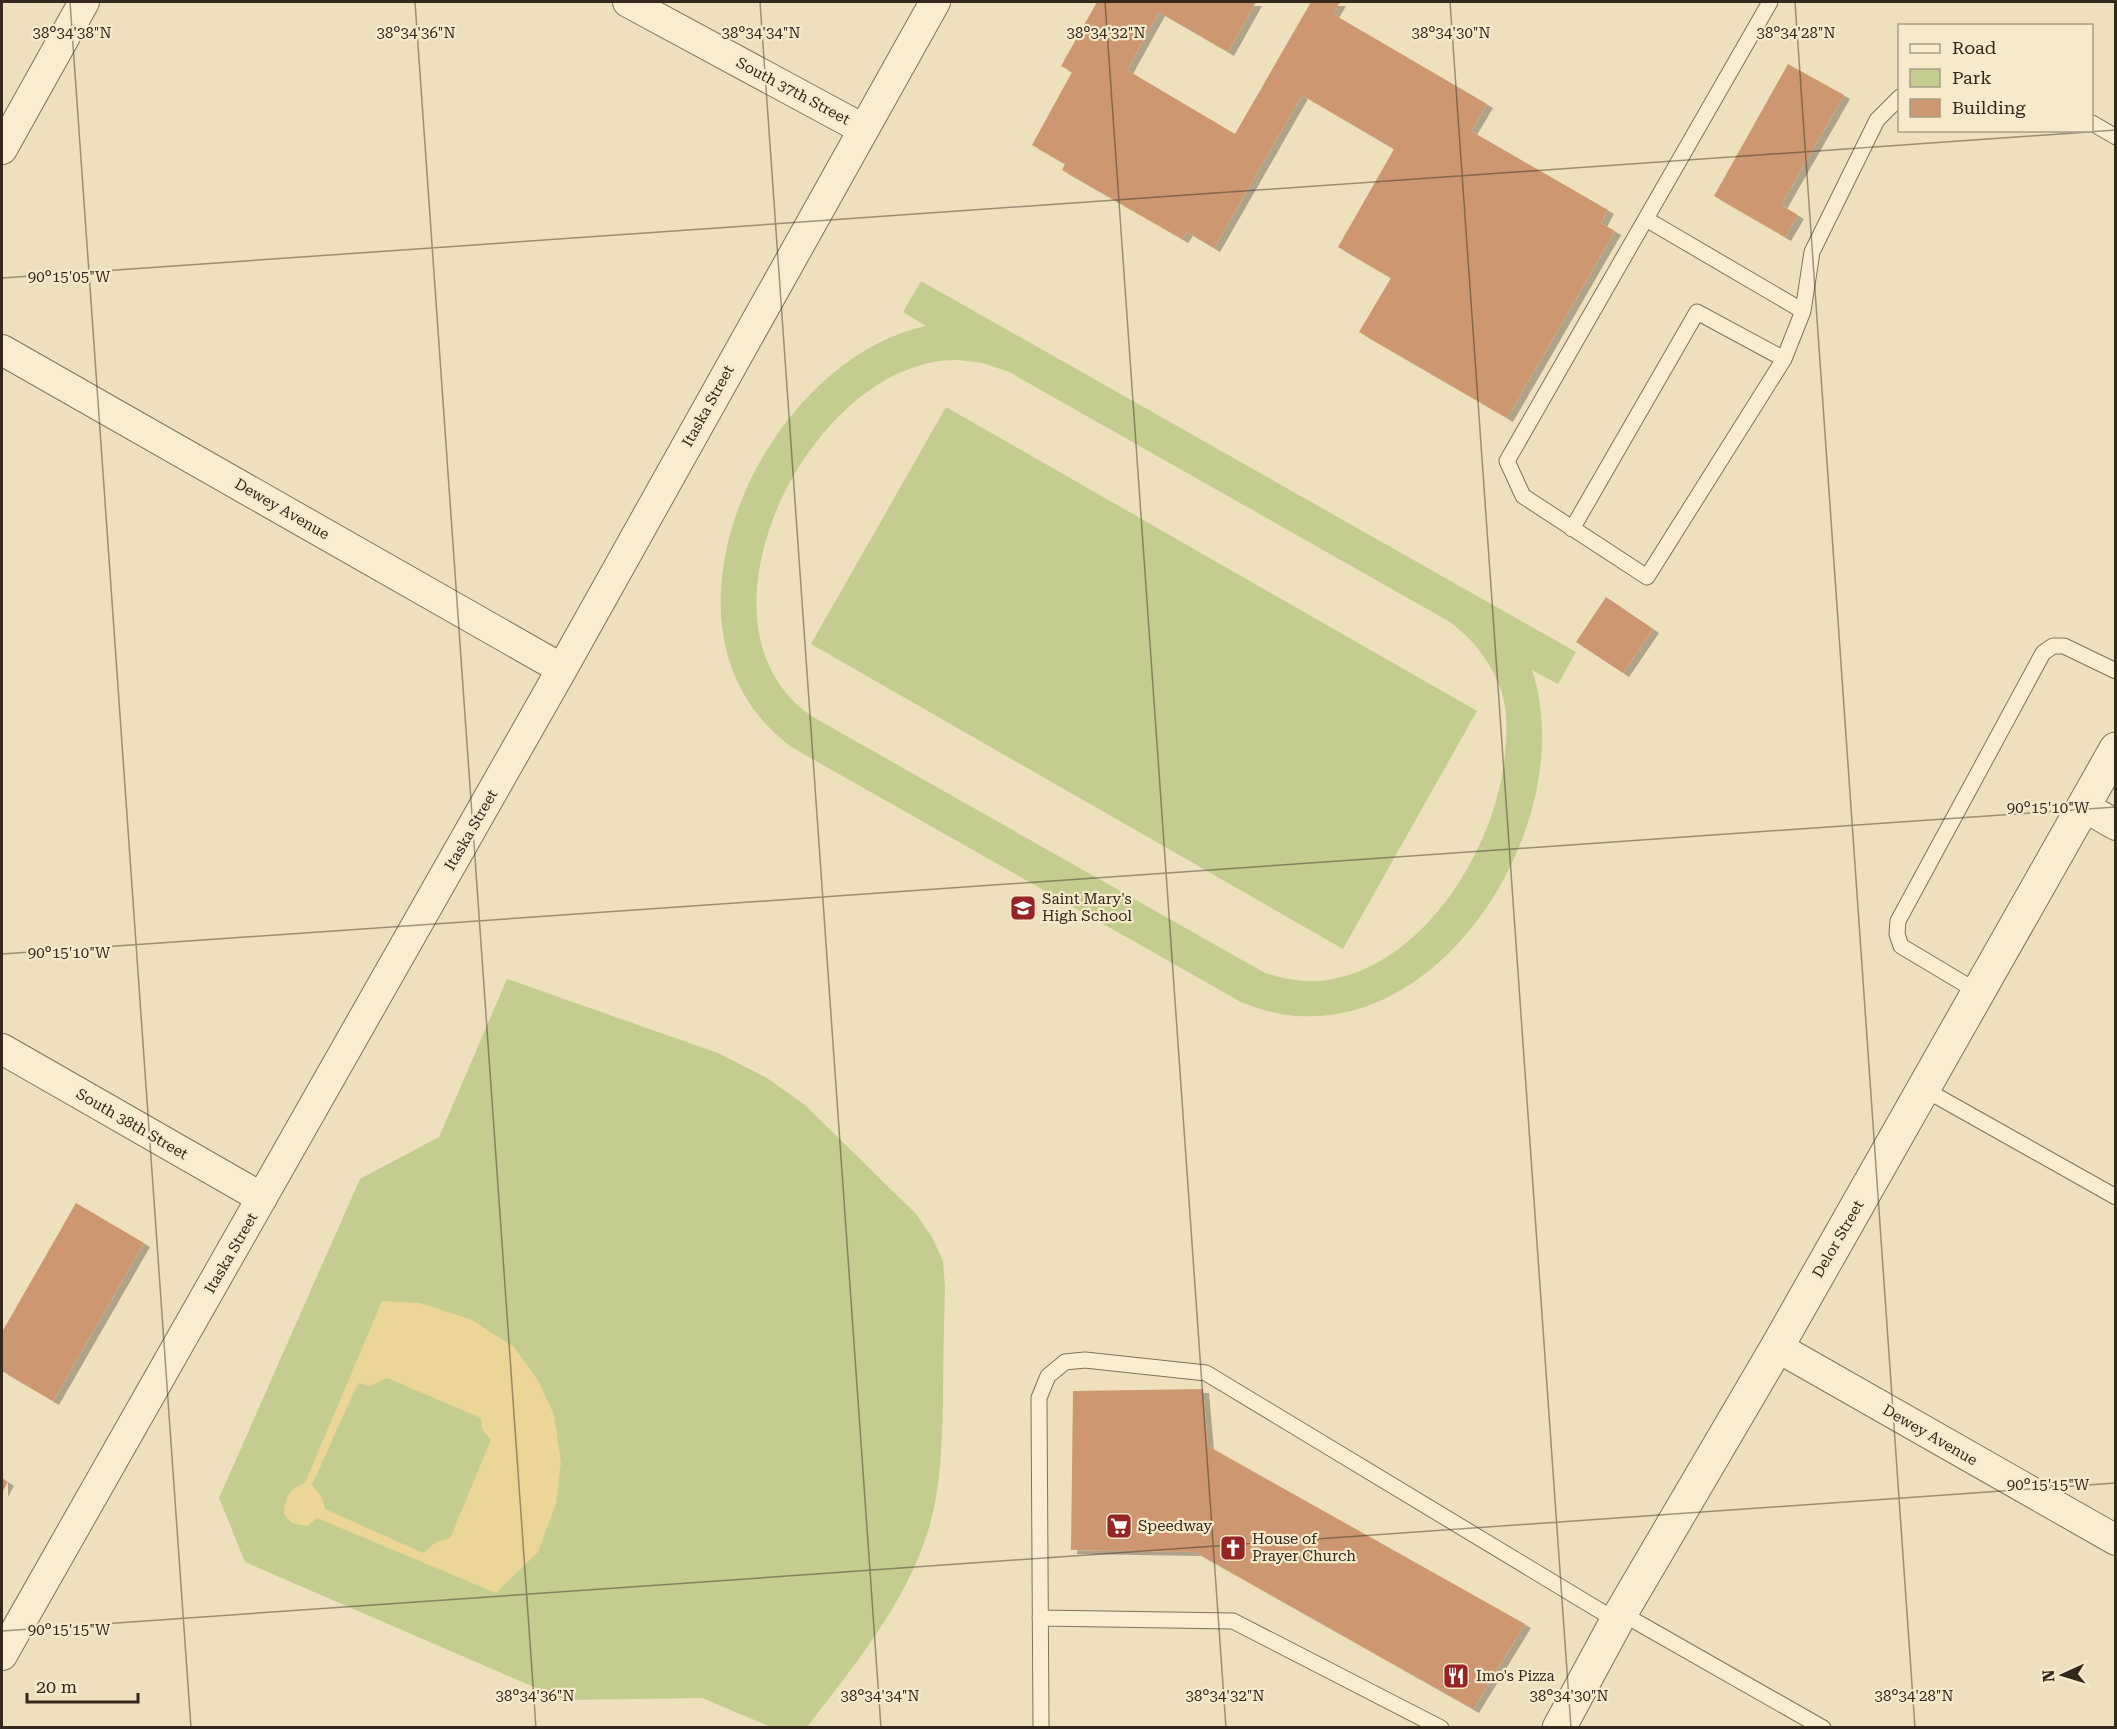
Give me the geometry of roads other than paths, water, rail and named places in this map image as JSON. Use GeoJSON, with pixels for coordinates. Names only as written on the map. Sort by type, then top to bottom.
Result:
{"type":"FeatureCollection","features":[{"type":"Feature","properties":{"kind":"street"},"geometry":{"type":"LineString","coordinates":[[2,149],[84,2]]}},
{"type":"Feature","properties":{"kind":"street","name":"South 37th Street"},"geometry":{"type":"LineString","coordinates":[[628,2],[863,129]]}},
{"type":"Feature","properties":{"kind":"street","name":"Itaska Street"},"geometry":{"type":"LineString","coordinates":[[2,1656],[562,669],[935,2]]}},
{"type":"Feature","properties":{"kind":"street","name":"Dewey Avenue"},"geometry":{"type":"LineString","coordinates":[[2,350],[562,669]]}},
{"type":"Feature","properties":{"kind":"street","name":"Delor Street"},"geometry":{"type":"LineString","coordinates":[[1558,1728],[1619,1617],[1924,1089],[2115,749]]}},
{"type":"Feature","properties":{"kind":"street"},"geometry":{"type":"LineString","coordinates":[[2083,806],[2115,825]]}},
{"type":"Feature","properties":{"kind":"street","name":"South 38th Street"},"geometry":{"type":"LineString","coordinates":[[2,1049],[262,1198]]}},
{"type":"Feature","properties":{"kind":"street","name":"Dewey Avenue"},"geometry":{"type":"LineString","coordinates":[[1777,1347],[2115,1540]]}},
{"type":"Feature","properties":{"kind":"lane"},"geometry":{"type":"LineString","coordinates":[[1770,2],[1507,461],[1523,496],[1647,577],[1784,359],[1803,310],[1812,252],[1877,120],[1898,98]]}},
{"type":"Feature","properties":{"kind":"lane"},"geometry":{"type":"LineString","coordinates":[[2093,124],[2115,137]]}},
{"type":"Feature","properties":{"kind":"lane"},"geometry":{"type":"LineString","coordinates":[[1646,219],[1803,310]]}},
{"type":"Feature","properties":{"kind":"lane"},"geometry":{"type":"LineString","coordinates":[[1572,529],[1697,312],[1784,359]]}},
{"type":"Feature","properties":{"kind":"lane"},"geometry":{"type":"LineString","coordinates":[[1978,992],[1901,946],[1897,934],[1898,921],[2043,653],[2053,646],[2064,646],[2115,671]]}},
{"type":"Feature","properties":{"kind":"lane"},"geometry":{"type":"LineString","coordinates":[[1924,1089],[2115,1197]]}},
{"type":"Feature","properties":{"kind":"lane"},"geometry":{"type":"LineString","coordinates":[[1041,1728],[1039,1398],[1047,1376],[1065,1362],[1086,1360],[1206,1373],[1619,1617],[1823,1728]]}},
{"type":"Feature","properties":{"kind":"lane"},"geometry":{"type":"LineString","coordinates":[[1040,1618],[1233,1621],[1442,1728]]}},
{"type":"Feature","properties":{"kind":"place","name":"Saint Mary's High School"},"geometry":{"type":"Point","coordinates":[1023,908]}},
{"type":"Feature","properties":{"kind":"place","name":"Speedway"},"geometry":{"type":"Point","coordinates":[1119,1526]}},
{"type":"Feature","properties":{"kind":"place","name":"House of Prayer Church"},"geometry":{"type":"Point","coordinates":[1233,1548]}},
{"type":"Feature","properties":{"kind":"place","name":"Imo's Pizza"},"geometry":{"type":"Point","coordinates":[1456,1676]}}]}
